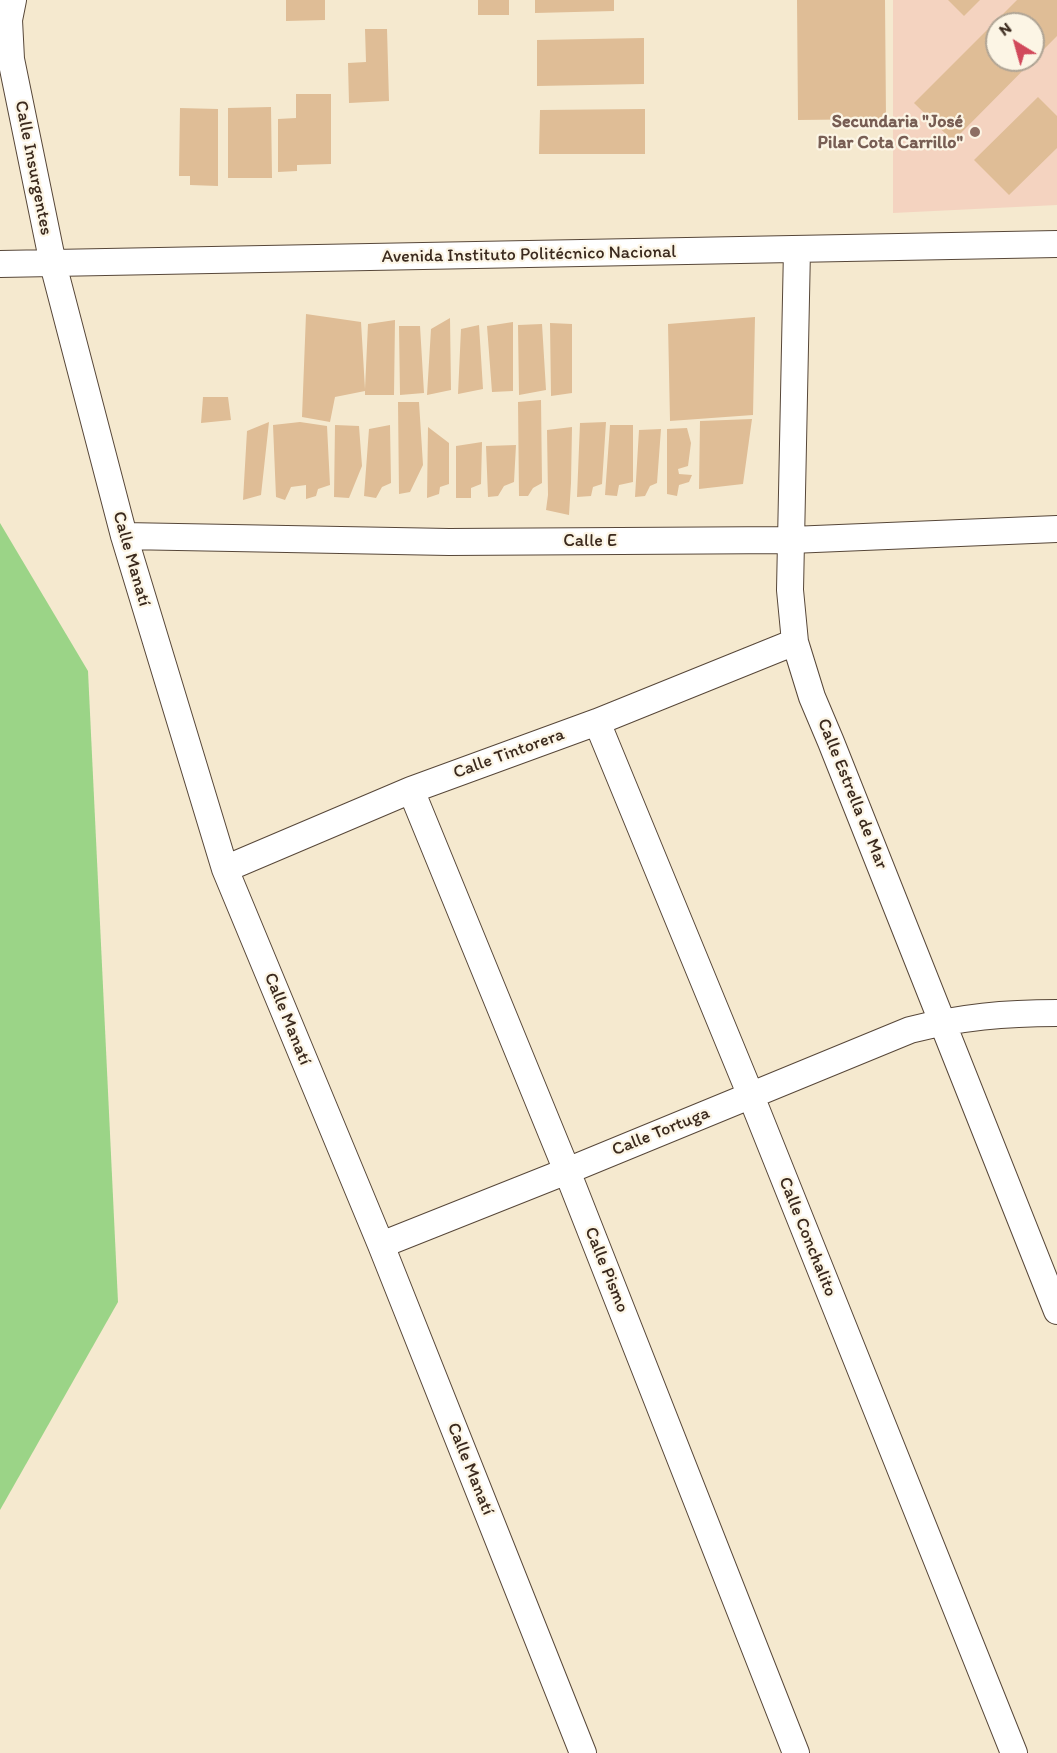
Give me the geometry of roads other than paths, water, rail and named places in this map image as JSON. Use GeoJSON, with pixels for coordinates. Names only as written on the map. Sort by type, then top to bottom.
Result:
{"type":"FeatureCollection","features":[{"type":"Feature","properties":{"kind":"street","name":"Calle Insurgentes"},"geometry":{"type":"LineString","coordinates":[[13,0],[9,20],[11,59],[53,264]]}},
{"type":"Feature","properties":{"kind":"street","name":"Avenida Instituto Politécnico Nacional"},"geometry":{"type":"LineString","coordinates":[[0,264],[1057,244]]}},
{"type":"Feature","properties":{"kind":"street","name":"Calle Estrella de Mar"},"geometry":{"type":"LineString","coordinates":[[797,249],[790,590],[795,642],[812,697],[1057,1311]]}},
{"type":"Feature","properties":{"kind":"street","name":"Calle Manatí"},"geometry":{"type":"LineString","coordinates":[[53,264],[124,536],[225,869],[381,1245],[584,1753]]}},
{"type":"Feature","properties":{"kind":"street","name":"Calle E"},"geometry":{"type":"LineString","coordinates":[[124,536],[449,542],[791,540],[1057,529]]}},
{"type":"Feature","properties":{"kind":"street","name":"Calle Tintorera"},"geometry":{"type":"LineString","coordinates":[[225,869],[411,790],[597,722],[795,642]]}},
{"type":"Feature","properties":{"kind":"street","name":"Calle Conchalito"},"geometry":{"type":"LineString","coordinates":[[597,722],[751,1096],[1014,1753]]}},
{"type":"Feature","properties":{"kind":"street","name":"Calle Pismo"},"geometry":{"type":"LineString","coordinates":[[411,790],[567,1171],[796,1753]]}},
{"type":"Feature","properties":{"kind":"street","name":"Calle Tortuga"},"geometry":{"type":"LineString","coordinates":[[381,1245],[899,1034],[943,1022],[1008,1013],[1057,1013]]}},
{"type":"Feature","properties":{"kind":"place","name":"Secundaria \"José Pilar Cota Carrillo\""},"geometry":{"type":"Point","coordinates":[975,132]}}]}
